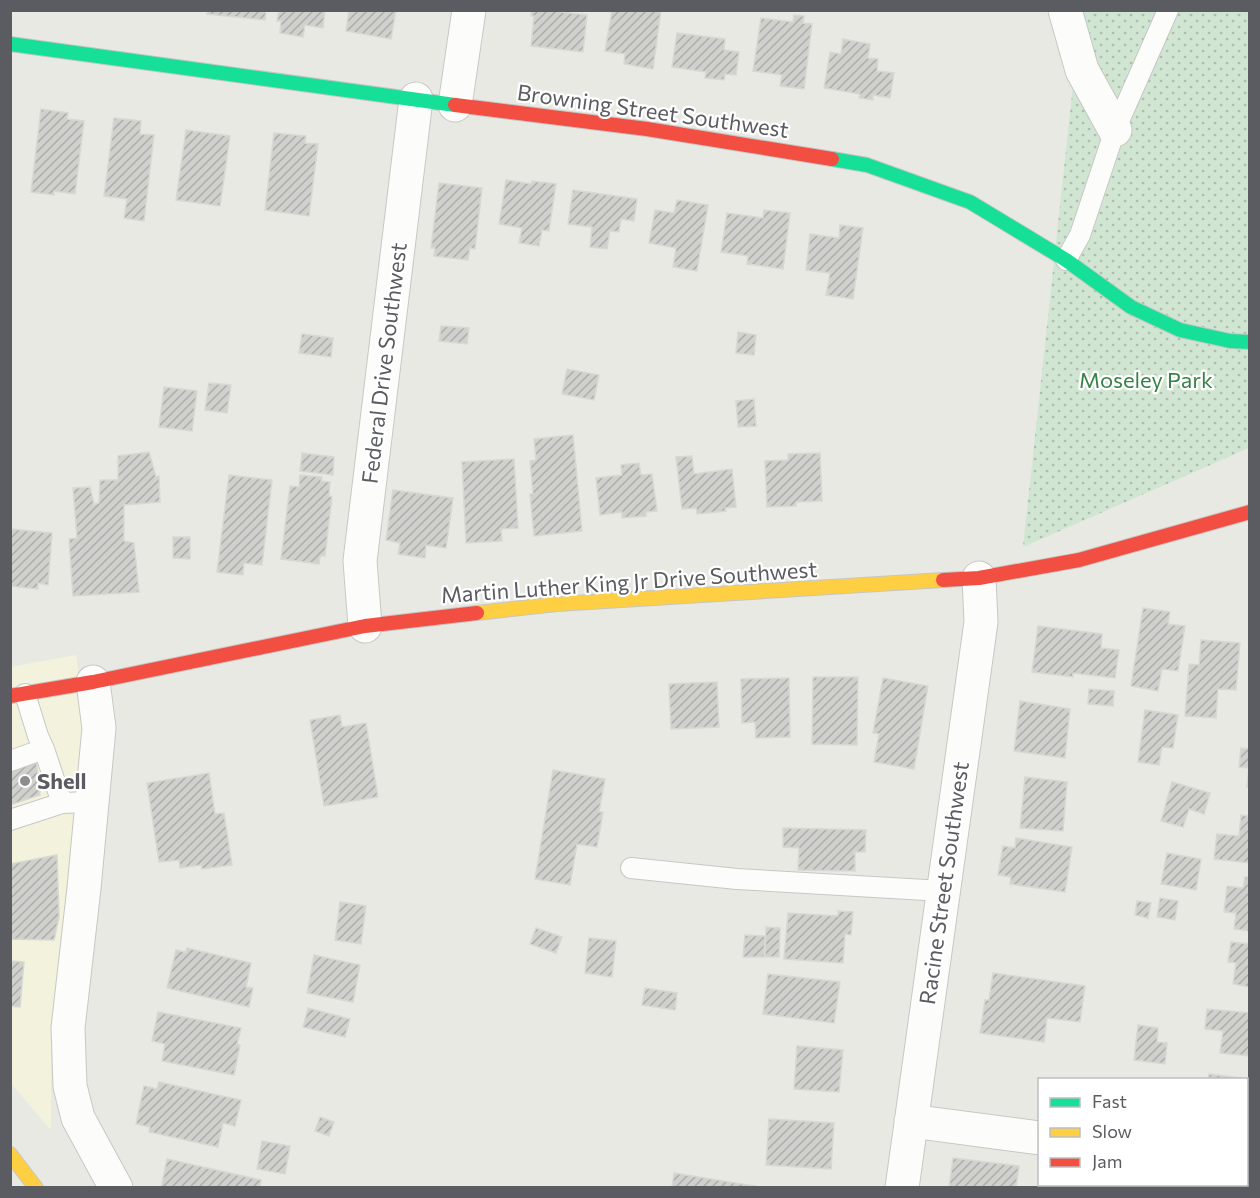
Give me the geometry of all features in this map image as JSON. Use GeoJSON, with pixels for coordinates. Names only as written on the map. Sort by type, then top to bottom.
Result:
{"type":"FeatureCollection","features":[{"type":"Feature","properties":{"kind":"main road","name":"Browning Street Southwest"},"geometry":{"type":"LineString","coordinates":[[10,44],[647,129],[867,165],[970,202],[1066,260],[1131,307],[1180,330],[1230,341],[1250,342]]}},
{"type":"Feature","properties":{"kind":"main road","name":"Martin Luther King Jr Drive Southwest"},"geometry":{"type":"LineString","coordinates":[[18,695],[93,682],[365,626],[556,604],[979,578],[1079,560],[1250,512]]}},
{"type":"Feature","properties":{"kind":"main road"},"geometry":{"type":"LineString","coordinates":[[10,1154],[36,1188]]}},
{"type":"Feature","properties":{"kind":"street"},"geometry":{"type":"LineString","coordinates":[[455,105],[469,10]]}},
{"type":"Feature","properties":{"kind":"street"},"geometry":{"type":"LineString","coordinates":[[1065,10],[1082,70],[1115,130]]}},
{"type":"Feature","properties":{"kind":"street","name":"Federal Drive Southwest"},"geometry":{"type":"LineString","coordinates":[[365,626],[360,561],[417,99]]}},
{"type":"Feature","properties":{"kind":"street","name":"Racine Street Southwest"},"geometry":{"type":"LineString","coordinates":[[902,1188],[981,622],[979,578]]}},
{"type":"Feature","properties":{"kind":"street"},"geometry":{"type":"LineString","coordinates":[[93,682],[99,728],[77,802],[84,888],[68,1028],[70,1086],[78,1118],[116,1188]]}},
{"type":"Feature","properties":{"kind":"street"},"geometry":{"type":"LineString","coordinates":[[911,1121],[1038,1138]]}},
{"type":"Feature","properties":{"kind":"lane"},"geometry":{"type":"LineString","coordinates":[[1066,260],[1080,235],[1115,130],[1168,10]]}},
{"type":"Feature","properties":{"kind":"lane"},"geometry":{"type":"LineString","coordinates":[[10,820],[77,802],[44,749],[18,695]]}},
{"type":"Feature","properties":{"kind":"lane"},"geometry":{"type":"LineString","coordinates":[[10,761],[44,749]]}},
{"type":"Feature","properties":{"kind":"lane"},"geometry":{"type":"LineString","coordinates":[[631,868],[737,879],[943,891]]}},
{"type":"Feature","properties":{"kind":"shaded area"},"geometry":{"type":"Polygon","coordinates":[[[76,655],[85,724],[72,881],[51,1028],[51,1130],[11,1084],[10,667],[76,655]]]}},
{"type":"Feature","properties":{"kind":"green space","name":"Moseley Park"},"geometry":{"type":"Polygon","coordinates":[[[1081,11],[1249,11],[1249,448],[1023,547],[1081,11]]]}},
{"type":"Feature","properties":{"kind":"building"},"geometry":{"type":"Polygon","coordinates":[[[208,10],[266,10],[265,20],[207,14],[208,10]]]}},
{"type":"Feature","properties":{"kind":"building"},"geometry":{"type":"Polygon","coordinates":[[[279,10],[325,10],[323,28],[305,25],[303,37],[280,33],[281,21],[277,21],[279,10]]]}},
{"type":"Feature","properties":{"kind":"building"},"geometry":{"type":"Polygon","coordinates":[[[349,10],[396,10],[391,39],[346,31],[349,10]]]}},
{"type":"Feature","properties":{"kind":"building"},"geometry":{"type":"Polygon","coordinates":[[[532,10],[561,10],[561,12],[587,15],[583,52],[531,46],[534,16],[531,16],[532,10]]]}},
{"type":"Feature","properties":{"kind":"building"},"geometry":{"type":"Polygon","coordinates":[[[612,10],[661,10],[653,69],[624,64],[625,54],[605,51],[612,10]]]}},
{"type":"Feature","properties":{"kind":"building"},"geometry":{"type":"Polygon","coordinates":[[[794,15],[804,16],[803,23],[812,24],[804,89],[780,86],[782,75],[753,71],[761,18],[793,22],[794,15]]]}},
{"type":"Feature","properties":{"kind":"building"},"geometry":{"type":"Polygon","coordinates":[[[677,33],[725,39],[724,50],[739,52],[736,75],[725,74],[724,80],[705,78],[706,72],[672,67],[677,33]]]}},
{"type":"Feature","properties":{"kind":"building"},"geometry":{"type":"Polygon","coordinates":[[[843,39],[870,44],[868,58],[878,59],[877,71],[894,73],[890,98],[873,95],[873,100],[859,98],[860,94],[824,88],[830,52],[841,54],[843,39]]]}},
{"type":"Feature","properties":{"kind":"building"},"geometry":{"type":"Polygon","coordinates":[[[41,109],[68,113],[67,119],[84,121],[75,194],[54,191],[54,195],[31,192],[41,109]]]}},
{"type":"Feature","properties":{"kind":"building"},"geometry":{"type":"Polygon","coordinates":[[[114,118],[141,121],[140,134],[154,135],[144,221],[124,218],[127,199],[104,196],[114,118]]]}},
{"type":"Feature","properties":{"kind":"building"},"geometry":{"type":"Polygon","coordinates":[[[186,130],[230,136],[220,206],[176,200],[186,130]]]}},
{"type":"Feature","properties":{"kind":"building"},"geometry":{"type":"Polygon","coordinates":[[[274,133],[306,136],[305,143],[318,144],[309,216],[265,210],[274,133]]]}},
{"type":"Feature","properties":{"kind":"building"},"geometry":{"type":"Polygon","coordinates":[[[506,180],[532,184],[532,181],[556,184],[549,231],[542,230],[539,246],[519,243],[522,228],[499,224],[506,180]]]}},
{"type":"Feature","properties":{"kind":"building"},"geometry":{"type":"Polygon","coordinates":[[[439,183],[482,188],[475,249],[470,248],[468,260],[434,256],[435,248],[431,248],[439,183]]]}},
{"type":"Feature","properties":{"kind":"building"},"geometry":{"type":"Polygon","coordinates":[[[573,190],[637,199],[634,221],[621,219],[619,232],[610,231],[607,249],[590,247],[592,227],[568,224],[573,190]]]}},
{"type":"Feature","properties":{"kind":"building"},"geometry":{"type":"Polygon","coordinates":[[[677,200],[708,205],[697,271],[673,267],[676,248],[649,243],[655,210],[674,213],[677,200]]]}},
{"type":"Feature","properties":{"kind":"building"},"geometry":{"type":"Polygon","coordinates":[[[764,210],[790,213],[783,269],[747,264],[748,256],[721,252],[727,213],[763,218],[764,210]]]}},
{"type":"Feature","properties":{"kind":"building"},"geometry":{"type":"Polygon","coordinates":[[[840,225],[863,228],[853,299],[826,295],[830,273],[806,270],[810,234],[839,238],[840,225]]]}},
{"type":"Feature","properties":{"kind":"building"},"geometry":{"type":"Polygon","coordinates":[[[441,326],[469,328],[467,344],[439,341],[441,326]]]}},
{"type":"Feature","properties":{"kind":"building"},"geometry":{"type":"Polygon","coordinates":[[[738,332],[756,335],[754,355],[736,353],[738,332]]]}},
{"type":"Feature","properties":{"kind":"building"},"geometry":{"type":"Polygon","coordinates":[[[302,334],[333,338],[331,357],[299,353],[302,334]]]}},
{"type":"Feature","properties":{"kind":"building"},"geometry":{"type":"Polygon","coordinates":[[[567,369],[599,375],[594,400],[562,394],[567,369]]]}},
{"type":"Feature","properties":{"kind":"building"},"geometry":{"type":"Polygon","coordinates":[[[209,383],[231,385],[227,413],[205,410],[209,383]]]}},
{"type":"Feature","properties":{"kind":"building"},"geometry":{"type":"Polygon","coordinates":[[[164,387],[197,391],[192,431],[159,427],[164,387]]]}},
{"type":"Feature","properties":{"kind":"building"},"geometry":{"type":"Polygon","coordinates":[[[754,399],[756,426],[738,427],[736,401],[754,399]]]}},
{"type":"Feature","properties":{"kind":"building"},"geometry":{"type":"Polygon","coordinates":[[[573,435],[582,531],[534,536],[530,461],[536,460],[534,439],[573,435]]]}},
{"type":"Feature","properties":{"kind":"building"},"geometry":{"type":"Polygon","coordinates":[[[149,452],[156,477],[159,476],[160,502],[124,505],[124,541],[134,543],[139,592],[73,596],[69,539],[77,538],[73,488],[90,487],[94,504],[99,503],[100,480],[118,480],[118,456],[149,452]]]}},
{"type":"Feature","properties":{"kind":"building"},"geometry":{"type":"Polygon","coordinates":[[[302,453],[334,457],[333,475],[300,471],[302,453]]]}},
{"type":"Feature","properties":{"kind":"building"},"geometry":{"type":"Polygon","coordinates":[[[820,453],[822,501],[796,502],[796,506],[767,507],[765,461],[788,460],[788,454],[820,453]]]}},
{"type":"Feature","properties":{"kind":"building"},"geometry":{"type":"Polygon","coordinates":[[[692,456],[694,474],[732,469],[736,507],[725,508],[726,511],[697,514],[696,508],[682,509],[676,457],[692,456]]]}},
{"type":"Feature","properties":{"kind":"building"},"geometry":{"type":"Polygon","coordinates":[[[514,459],[518,528],[501,529],[502,541],[466,543],[462,462],[514,459]]]}},
{"type":"Feature","properties":{"kind":"building"},"geometry":{"type":"Polygon","coordinates":[[[639,463],[641,475],[652,474],[657,511],[646,512],[646,516],[622,518],[622,512],[600,515],[596,478],[622,475],[621,465],[639,463]]]}},
{"type":"Feature","properties":{"kind":"building"},"geometry":{"type":"Polygon","coordinates":[[[229,475],[272,480],[262,565],[244,563],[243,575],[217,572],[229,475]]]}},
{"type":"Feature","properties":{"kind":"building"},"geometry":{"type":"Polygon","coordinates":[[[300,475],[322,477],[321,481],[330,482],[329,496],[332,497],[325,556],[320,556],[319,564],[281,559],[290,486],[299,487],[300,475]]]}},
{"type":"Feature","properties":{"kind":"building"},"geometry":{"type":"Polygon","coordinates":[[[393,490],[453,498],[446,548],[426,545],[425,558],[398,554],[400,543],[386,540],[393,490]]]}},
{"type":"Feature","properties":{"kind":"building"},"geometry":{"type":"Polygon","coordinates":[[[10,529],[52,533],[48,585],[38,583],[38,589],[10,586],[10,529]]]}},
{"type":"Feature","properties":{"kind":"building"},"geometry":{"type":"Polygon","coordinates":[[[173,537],[190,537],[190,559],[173,558],[173,537]]]}},
{"type":"Feature","properties":{"kind":"building"},"geometry":{"type":"Polygon","coordinates":[[[1143,608],[1170,612],[1168,624],[1185,626],[1178,671],[1162,669],[1158,691],[1131,686],[1143,608]]]}},
{"type":"Feature","properties":{"kind":"building"},"geometry":{"type":"Polygon","coordinates":[[[1038,626],[1102,634],[1101,648],[1119,650],[1115,678],[1073,673],[1073,677],[1032,672],[1038,626]]]}},
{"type":"Feature","properties":{"kind":"building"},"geometry":{"type":"Polygon","coordinates":[[[1201,640],[1240,643],[1236,690],[1218,689],[1216,718],[1185,716],[1189,664],[1199,665],[1201,640]]]}},
{"type":"Feature","properties":{"kind":"building"},"geometry":{"type":"Polygon","coordinates":[[[813,677],[858,677],[857,745],[812,744],[813,677]]]}},
{"type":"Feature","properties":{"kind":"building"},"geometry":{"type":"Polygon","coordinates":[[[789,678],[790,737],[756,738],[755,722],[742,723],[741,679],[789,678]]]}},
{"type":"Feature","properties":{"kind":"building"},"geometry":{"type":"Polygon","coordinates":[[[883,678],[928,686],[914,769],[874,762],[879,734],[873,733],[883,678]]]}},
{"type":"Feature","properties":{"kind":"building"},"geometry":{"type":"Polygon","coordinates":[[[717,682],[719,727],[671,729],[669,684],[717,682]]]}},
{"type":"Feature","properties":{"kind":"building"},"geometry":{"type":"Polygon","coordinates":[[[1089,689],[1114,691],[1113,706],[1088,704],[1089,689]]]}},
{"type":"Feature","properties":{"kind":"building"},"geometry":{"type":"Polygon","coordinates":[[[1020,701],[1070,709],[1065,758],[1014,751],[1020,701]]]}},
{"type":"Feature","properties":{"kind":"building"},"geometry":{"type":"Polygon","coordinates":[[[1145,710],[1178,715],[1173,748],[1162,747],[1159,765],[1138,762],[1145,710]]]}},
{"type":"Feature","properties":{"kind":"building"},"geometry":{"type":"Polygon","coordinates":[[[340,715],[342,727],[366,723],[378,797],[324,806],[310,720],[340,715]]]}},
{"type":"Feature","properties":{"kind":"building"},"geometry":{"type":"Polygon","coordinates":[[[1241,748],[1250,749],[1250,787],[1247,787],[1249,768],[1239,767],[1241,748]]]}},
{"type":"Feature","properties":{"kind":"building","name":"Shell"},"geometry":{"type":"Polygon","coordinates":[[[36,758],[40,795],[10,805],[10,768],[36,758]]]}},
{"type":"Feature","properties":{"kind":"building"},"geometry":{"type":"Polygon","coordinates":[[[553,770],[605,779],[599,812],[603,812],[597,847],[577,844],[570,885],[535,879],[553,770]]]}},
{"type":"Feature","properties":{"kind":"building"},"geometry":{"type":"Polygon","coordinates":[[[209,773],[215,814],[224,813],[232,865],[202,869],[201,865],[180,868],[179,860],[159,862],[147,783],[209,773]]]}},
{"type":"Feature","properties":{"kind":"building"},"geometry":{"type":"Polygon","coordinates":[[[1025,777],[1067,782],[1063,831],[1020,828],[1025,777]]]}},
{"type":"Feature","properties":{"kind":"building"},"geometry":{"type":"Polygon","coordinates":[[[1172,782],[1210,793],[1204,814],[1189,809],[1183,827],[1161,821],[1172,782]]]}},
{"type":"Feature","properties":{"kind":"building"},"geometry":{"type":"Polygon","coordinates":[[[1241,815],[1250,816],[1250,863],[1214,859],[1217,834],[1239,836],[1241,815]]]}},
{"type":"Feature","properties":{"kind":"building"},"geometry":{"type":"Polygon","coordinates":[[[783,828],[866,830],[865,852],[855,852],[855,871],[798,870],[799,848],[783,847],[783,828]]]}},
{"type":"Feature","properties":{"kind":"building"},"geometry":{"type":"Polygon","coordinates":[[[1016,838],[1072,847],[1065,892],[1010,884],[1011,877],[998,875],[1003,846],[1015,848],[1016,838]]]}},
{"type":"Feature","properties":{"kind":"building"},"geometry":{"type":"Polygon","coordinates":[[[1167,853],[1201,859],[1196,890],[1161,884],[1167,853]]]}},
{"type":"Feature","properties":{"kind":"building"},"geometry":{"type":"Polygon","coordinates":[[[57,855],[59,917],[54,940],[10,939],[10,864],[57,855]]]}},
{"type":"Feature","properties":{"kind":"building"},"geometry":{"type":"Polygon","coordinates":[[[1245,877],[1250,877],[1250,931],[1234,929],[1236,913],[1224,912],[1227,886],[1243,888],[1245,877]]]}},
{"type":"Feature","properties":{"kind":"building"},"geometry":{"type":"Polygon","coordinates":[[[1160,898],[1178,901],[1175,920],[1157,917],[1160,898]]]}},
{"type":"Feature","properties":{"kind":"building"},"geometry":{"type":"Polygon","coordinates":[[[1137,901],[1151,903],[1148,918],[1135,915],[1137,901]]]}},
{"type":"Feature","properties":{"kind":"building"},"geometry":{"type":"Polygon","coordinates":[[[340,902],[366,906],[361,944],[335,940],[340,902]]]}},
{"type":"Feature","properties":{"kind":"building"},"geometry":{"type":"Polygon","coordinates":[[[838,911],[853,912],[851,935],[845,934],[843,963],[784,959],[788,913],[838,916],[838,911]]]}},
{"type":"Feature","properties":{"kind":"building"},"geometry":{"type":"Polygon","coordinates":[[[766,927],[780,928],[779,957],[765,957],[766,927]]]}},
{"type":"Feature","properties":{"kind":"building"},"geometry":{"type":"Polygon","coordinates":[[[536,928],[562,937],[556,953],[530,944],[536,928]]]}},
{"type":"Feature","properties":{"kind":"building"},"geometry":{"type":"Polygon","coordinates":[[[745,935],[765,936],[764,957],[743,957],[745,935]]]}},
{"type":"Feature","properties":{"kind":"building"},"geometry":{"type":"Polygon","coordinates":[[[589,938],[616,941],[612,977],[585,973],[589,938]]]}},
{"type":"Feature","properties":{"kind":"building"},"geometry":{"type":"Polygon","coordinates":[[[1231,942],[1250,944],[1250,987],[1233,984],[1236,963],[1228,962],[1231,942]]]}},
{"type":"Feature","properties":{"kind":"building"},"geometry":{"type":"Polygon","coordinates":[[[187,948],[251,963],[246,987],[253,988],[249,1007],[167,988],[176,950],[186,952],[187,948]]]}},
{"type":"Feature","properties":{"kind":"building"},"geometry":{"type":"Polygon","coordinates":[[[314,955],[360,965],[353,1002],[307,993],[314,955]]]}},
{"type":"Feature","properties":{"kind":"building"},"geometry":{"type":"Polygon","coordinates":[[[10,961],[24,962],[20,1007],[10,1006],[10,961]]]}},
{"type":"Feature","properties":{"kind":"building"},"geometry":{"type":"Polygon","coordinates":[[[993,973],[1085,986],[1080,1022],[1047,1018],[1044,1042],[980,1033],[985,1000],[989,1000],[993,973]]]}},
{"type":"Feature","properties":{"kind":"building"},"geometry":{"type":"Polygon","coordinates":[[[768,974],[840,982],[834,1023],[763,1014],[768,974]]]}},
{"type":"Feature","properties":{"kind":"building"},"geometry":{"type":"Polygon","coordinates":[[[645,988],[677,993],[675,1010],[642,1005],[645,988]]]}},
{"type":"Feature","properties":{"kind":"building"},"geometry":{"type":"Polygon","coordinates":[[[308,1008],[350,1019],[345,1037],[303,1027],[308,1008]]]}},
{"type":"Feature","properties":{"kind":"building"},"geometry":{"type":"Polygon","coordinates":[[[1207,1009],[1250,1013],[1250,1056],[1220,1053],[1223,1031],[1205,1029],[1207,1009]]]}},
{"type":"Feature","properties":{"kind":"building"},"geometry":{"type":"Polygon","coordinates":[[[158,1012],[241,1028],[234,1075],[162,1061],[165,1044],[152,1041],[158,1012]]]}},
{"type":"Feature","properties":{"kind":"building"},"geometry":{"type":"Polygon","coordinates":[[[1138,1025],[1158,1028],[1157,1042],[1167,1043],[1165,1064],[1134,1060],[1138,1025]]]}},
{"type":"Feature","properties":{"kind":"building"},"geometry":{"type":"Polygon","coordinates":[[[797,1046],[843,1050],[839,1092],[794,1089],[797,1046]]]}},
{"type":"Feature","properties":{"kind":"building"},"geometry":{"type":"Polygon","coordinates":[[[1209,1074],[1242,1078],[1208,1078],[1209,1074]]]}},
{"type":"Feature","properties":{"kind":"building"},"geometry":{"type":"Polygon","coordinates":[[[1248,1079],[1250,1079],[1250,1127],[1248,1127],[1248,1079]]]}},
{"type":"Feature","properties":{"kind":"building"},"geometry":{"type":"Polygon","coordinates":[[[159,1082],[241,1100],[235,1126],[223,1123],[218,1147],[149,1132],[150,1127],[136,1124],[144,1086],[157,1089],[159,1082]]]}},
{"type":"Feature","properties":{"kind":"building"},"geometry":{"type":"Polygon","coordinates":[[[320,1117],[334,1122],[329,1136],[315,1131],[320,1117]]]}},
{"type":"Feature","properties":{"kind":"building"},"geometry":{"type":"Polygon","coordinates":[[[769,1119],[834,1123],[831,1169],[766,1165],[769,1119]]]}},
{"type":"Feature","properties":{"kind":"building"},"geometry":{"type":"Polygon","coordinates":[[[262,1141],[290,1146],[285,1174],[257,1169],[262,1141]]]}},
{"type":"Feature","properties":{"kind":"building"},"geometry":{"type":"Polygon","coordinates":[[[953,1158],[1019,1166],[1016,1188],[949,1188],[953,1158]]]}},
{"type":"Feature","properties":{"kind":"building"},"geometry":{"type":"Polygon","coordinates":[[[167,1159],[261,1180],[260,1188],[161,1188],[167,1159]]]}},
{"type":"Feature","properties":{"kind":"building"},"geometry":{"type":"Polygon","coordinates":[[[674,1173],[767,1188],[672,1188],[674,1173]]]}},
{"type":"Feature","properties":{"kind":"building"},"geometry":{"type":"Polygon","coordinates":[[[1062,1186],[1080,1186],[1079,1188],[1062,1188],[1062,1186]]]}},
{"type":"Feature","properties":{"kind":"traffic: fast"},"geometry":{"type":"LineString","coordinates":[[10,44],[455,105]]}},
{"type":"Feature","properties":{"kind":"traffic: fast"},"geometry":{"type":"LineString","coordinates":[[832,159],[867,165],[970,202],[1066,260],[1131,307],[1180,330],[1230,341],[1250,342]]}},
{"type":"Feature","properties":{"kind":"traffic: slow"},"geometry":{"type":"LineString","coordinates":[[477,613],[557,604],[943,580]]}},
{"type":"Feature","properties":{"kind":"traffic: slow"},"geometry":{"type":"LineString","coordinates":[[10,1154],[36,1188]]}},
{"type":"Feature","properties":{"kind":"traffic: jam"},"geometry":{"type":"LineString","coordinates":[[455,105],[647,129],[832,159]]}},
{"type":"Feature","properties":{"kind":"traffic: jam"},"geometry":{"type":"LineString","coordinates":[[943,580],[979,578],[1079,560],[1250,512]]}},
{"type":"Feature","properties":{"kind":"traffic: jam"},"geometry":{"type":"LineString","coordinates":[[10,696],[93,682],[365,626],[477,613]]}},
{"type":"Feature","properties":{"kind":"place","name":"Shell"},"geometry":{"type":"Point","coordinates":[25,781]}}]}
